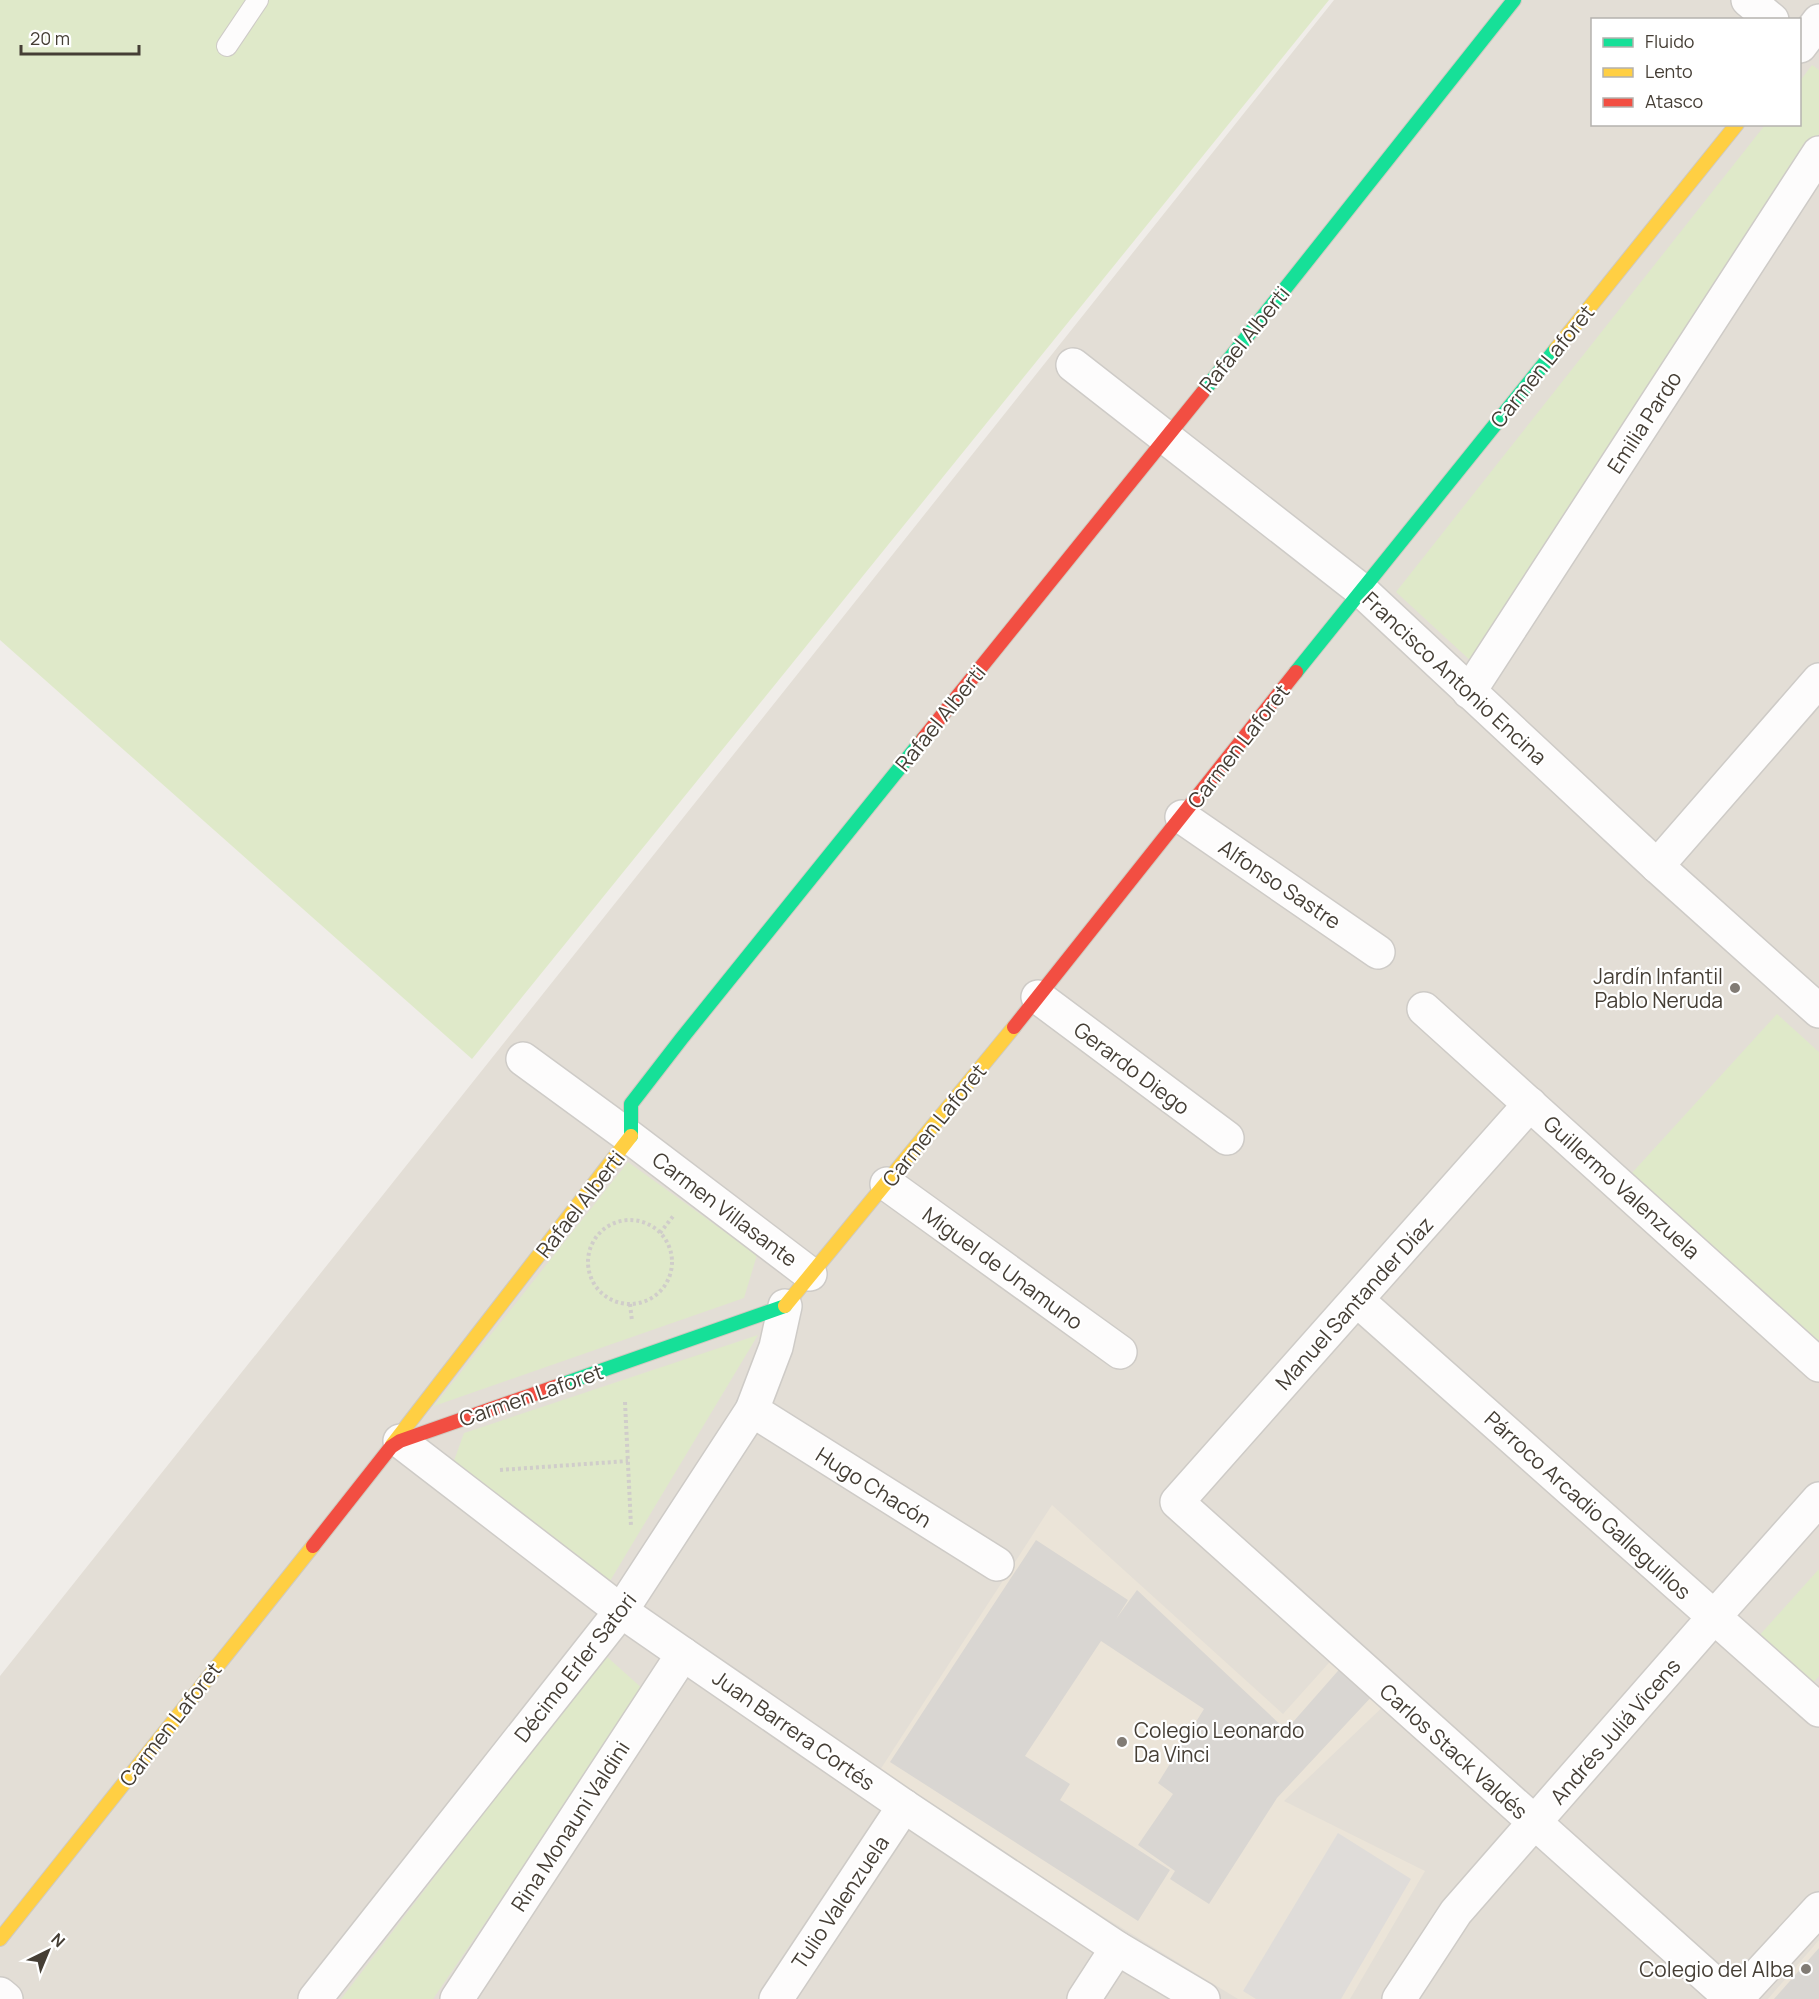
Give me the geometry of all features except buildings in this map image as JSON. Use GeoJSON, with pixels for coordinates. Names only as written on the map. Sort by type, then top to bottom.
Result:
{"type":"FeatureCollection","features":[{"type":"Feature","properties":{"kind":"street","name":"Rafael Alberti"},"geometry":{"type":"LineString","coordinates":[[395,1444],[631,1138],[631,1104],[689,1029],[1166,438],[1514,0]]}},
{"type":"Feature","properties":{"kind":"street"},"geometry":{"type":"LineString","coordinates":[[1748,0],[1770,18]]}},
{"type":"Feature","properties":{"kind":"street","name":"Carmen Laforet"},"geometry":{"type":"LineString","coordinates":[[0,1939],[395,1444],[785,1306],[1038,997],[1361,590],[1735,126]]}},
{"type":"Feature","properties":{"kind":"street","name":"Emilia Pardo"},"geometry":{"type":"LineString","coordinates":[[1469,692],[1819,153]]}},
{"type":"Feature","properties":{"kind":"street","name":"Francisco Antonio Encina"},"geometry":{"type":"LineString","coordinates":[[1073,365],[1361,590],[1657,866],[1819,1011]]}},
{"type":"Feature","properties":{"kind":"street"},"geometry":{"type":"LineString","coordinates":[[1657,866],[1819,680]]}},
{"type":"Feature","properties":{"kind":"street","name":"Alfonso Sastre"},"geometry":{"type":"LineString","coordinates":[[1182,817],[1378,952]]}},
{"type":"Feature","properties":{"kind":"street","name":"Gerardo Diego"},"geometry":{"type":"LineString","coordinates":[[1038,997],[1227,1138]]}},
{"type":"Feature","properties":{"kind":"street","name":"Guillermo Valenzuela"},"geometry":{"type":"LineString","coordinates":[[1424,1009],[1819,1365]]}},
{"type":"Feature","properties":{"kind":"street","name":"Carmen Villasante"},"geometry":{"type":"LineString","coordinates":[[523,1059],[810,1274]]}},
{"type":"Feature","properties":{"kind":"street","name":"Manuel Santander Díaz"},"geometry":{"type":"LineString","coordinates":[[1177,1502],[1530,1104]]}},
{"type":"Feature","properties":{"kind":"street","name":"Miguel de Unamuno"},"geometry":{"type":"LineString","coordinates":[[886,1184],[1120,1352]]}},
{"type":"Feature","properties":{"kind":"street","name":"Párroco Arcadio Galleguillos"},"geometry":{"type":"LineString","coordinates":[[1357,1300],[1819,1710]]}},
{"type":"Feature","properties":{"kind":"street","name":"Décimo Erler Satori"},"geometry":{"type":"LineString","coordinates":[[315,1999],[621,1611],[752,1410],[776,1347],[785,1306]]}},
{"type":"Feature","properties":{"kind":"street","name":"Hugo Chacón"},"geometry":{"type":"LineString","coordinates":[[752,1410],[997,1564]]}},
{"type":"Feature","properties":{"kind":"street","name":"Juan Barrera Cortés"},"geometry":{"type":"LineString","coordinates":[[395,1444],[443,1473],[621,1611],[903,1806],[1117,1948],[1203,1999]]}},
{"type":"Feature","properties":{"kind":"street","name":"Andrés Juliá Vicens"},"geometry":{"type":"LineString","coordinates":[[1400,1999],[1456,1912],[1819,1499]]}},
{"type":"Feature","properties":{"kind":"street","name":"Carlos Stack Valdés"},"geometry":{"type":"LineString","coordinates":[[1177,1502],[1535,1824],[1734,1999]]}},
{"type":"Feature","properties":{"kind":"street","name":"Rina Monauni Valdini"},"geometry":{"type":"LineString","coordinates":[[457,1999],[683,1654]]}},
{"type":"Feature","properties":{"kind":"street","name":"Tulio Valenzuela"},"geometry":{"type":"LineString","coordinates":[[776,1999],[903,1806]]}},
{"type":"Feature","properties":{"kind":"street"},"geometry":{"type":"LineString","coordinates":[[1734,1999],[1819,1909]]}},
{"type":"Feature","properties":{"kind":"street"},"geometry":{"type":"LineString","coordinates":[[1084,1999],[1117,1948]]}},
{"type":"Feature","properties":{"kind":"street"},"geometry":{"type":"LineString","coordinates":[[0,1994],[6,1999]]}},
{"type":"Feature","properties":{"kind":"lane"},"geometry":{"type":"LineString","coordinates":[[226,46],[258,0]]}},
{"type":"Feature","properties":{"kind":"path"},"geometry":{"type":"LineString","coordinates":[[630,1220],[644,1223],[657,1229],[669,1246],[673,1266],[669,1280],[661,1292],[650,1300],[637,1304],[623,1304],[610,1300],[599,1291],[591,1279],[588,1266],[589,1252],[594,1239],[604,1228],[616,1222],[630,1220]]}},
{"type":"Feature","properties":{"kind":"path"},"geometry":{"type":"LineString","coordinates":[[622,1362],[632,1532]]}},
{"type":"Feature","properties":{"kind":"path"},"geometry":{"type":"LineString","coordinates":[[443,1473],[628,1461]]}},
{"type":"Feature","properties":{"kind":"shaded area"},"geometry":{"type":"Polygon","coordinates":[[[1334,0],[1819,0],[1819,1999],[0,1999],[0,1676],[1334,0]]]}},
{"type":"Feature","properties":{"kind":"shaded area","name":"Colegio Leonardo Da Vinci"},"geometry":{"type":"Polygon","coordinates":[[[1052,1505],[1283,1714],[1336,1655],[1390,1700],[1284,1801],[1425,1871],[1350,1999],[1238,1999],[1104,1917],[880,1770],[1052,1505]]]}},
{"type":"Feature","properties":{"kind":"shaded area"},"geometry":{"type":"Polygon","coordinates":[[[1338,1833],[1411,1879],[1341,1999],[1256,1999],[1243,1991],[1338,1833]]]}},
{"type":"Feature","properties":{"kind":"shaded area","name":"Colegio del Alba"},"geometry":{"type":"Polygon","coordinates":[[[1819,1940],[1819,1999],[1768,1999],[1819,1940]]]}},
{"type":"Feature","properties":{"kind":"green space"},"geometry":{"type":"Polygon","coordinates":[[[0,0],[1329,0],[472,1059],[0,640],[0,0]]]}},
{"type":"Feature","properties":{"kind":"green space"},"geometry":{"type":"Polygon","coordinates":[[[1812,65],[1819,70],[1819,134],[1472,662],[1396,592],[1764,126],[1801,126],[1801,80],[1812,65]]]}},
{"type":"Feature","properties":{"kind":"green space"},"geometry":{"type":"Polygon","coordinates":[[[1777,1014],[1819,1052],[1819,1341],[1631,1174],[1777,1014]]]}},
{"type":"Feature","properties":{"kind":"green space"},"geometry":{"type":"Polygon","coordinates":[[[628,1162],[757,1255],[744,1298],[434,1406],[628,1162]]]}},
{"type":"Feature","properties":{"kind":"green space"},"geometry":{"type":"Polygon","coordinates":[[[758,1335],[610,1581],[451,1469],[464,1433],[758,1335]]]}},
{"type":"Feature","properties":{"kind":"green space"},"geometry":{"type":"Polygon","coordinates":[[[1819,1569],[1819,1676],[1811,1685],[1757,1638],[1819,1569]]]}},
{"type":"Feature","properties":{"kind":"green space"},"geometry":{"type":"Polygon","coordinates":[[[605,1655],[644,1690],[433,1999],[341,1999],[605,1655]]]}},
{"type":"Feature","properties":{"kind":"traffic: fast"},"geometry":{"type":"LineString","coordinates":[[1203,392],[1514,0]]}},
{"type":"Feature","properties":{"kind":"traffic: fast"},"geometry":{"type":"LineString","coordinates":[[1296,672],[1556,349]]}},
{"type":"Feature","properties":{"kind":"traffic: fast"},"geometry":{"type":"LineString","coordinates":[[631,1136],[631,1104],[923,739]]}},
{"type":"Feature","properties":{"kind":"traffic: fast"},"geometry":{"type":"LineString","coordinates":[[563,1384],[785,1306]]}},
{"type":"Feature","properties":{"kind":"traffic: slow"},"geometry":{"type":"LineString","coordinates":[[1556,349],[1735,126]]}},
{"type":"Feature","properties":{"kind":"traffic: slow"},"geometry":{"type":"LineString","coordinates":[[785,1306],[1014,1027]]}},
{"type":"Feature","properties":{"kind":"traffic: slow"},"geometry":{"type":"LineString","coordinates":[[392,1445],[631,1136]]}},
{"type":"Feature","properties":{"kind":"traffic: slow"},"geometry":{"type":"LineString","coordinates":[[0,1939],[313,1546]]}},
{"type":"Feature","properties":{"kind":"traffic: jam"},"geometry":{"type":"LineString","coordinates":[[923,739],[1203,392]]}},
{"type":"Feature","properties":{"kind":"traffic: jam"},"geometry":{"type":"LineString","coordinates":[[1014,1027],[1296,672]]}},
{"type":"Feature","properties":{"kind":"traffic: jam"},"geometry":{"type":"LineString","coordinates":[[313,1546],[391,1447],[400,1441],[563,1384]]}},
{"type":"Feature","properties":{"kind":"place","name":"Jardín Infantil Pablo Neruda"},"geometry":{"type":"Point","coordinates":[1735,988]}},
{"type":"Feature","properties":{"kind":"place","name":"Colegio Leonardo Da Vinci"},"geometry":{"type":"Point","coordinates":[1122,1742]}},
{"type":"Feature","properties":{"kind":"place","name":"Colegio del Alba"},"geometry":{"type":"Point","coordinates":[1806,1969]}}]}
